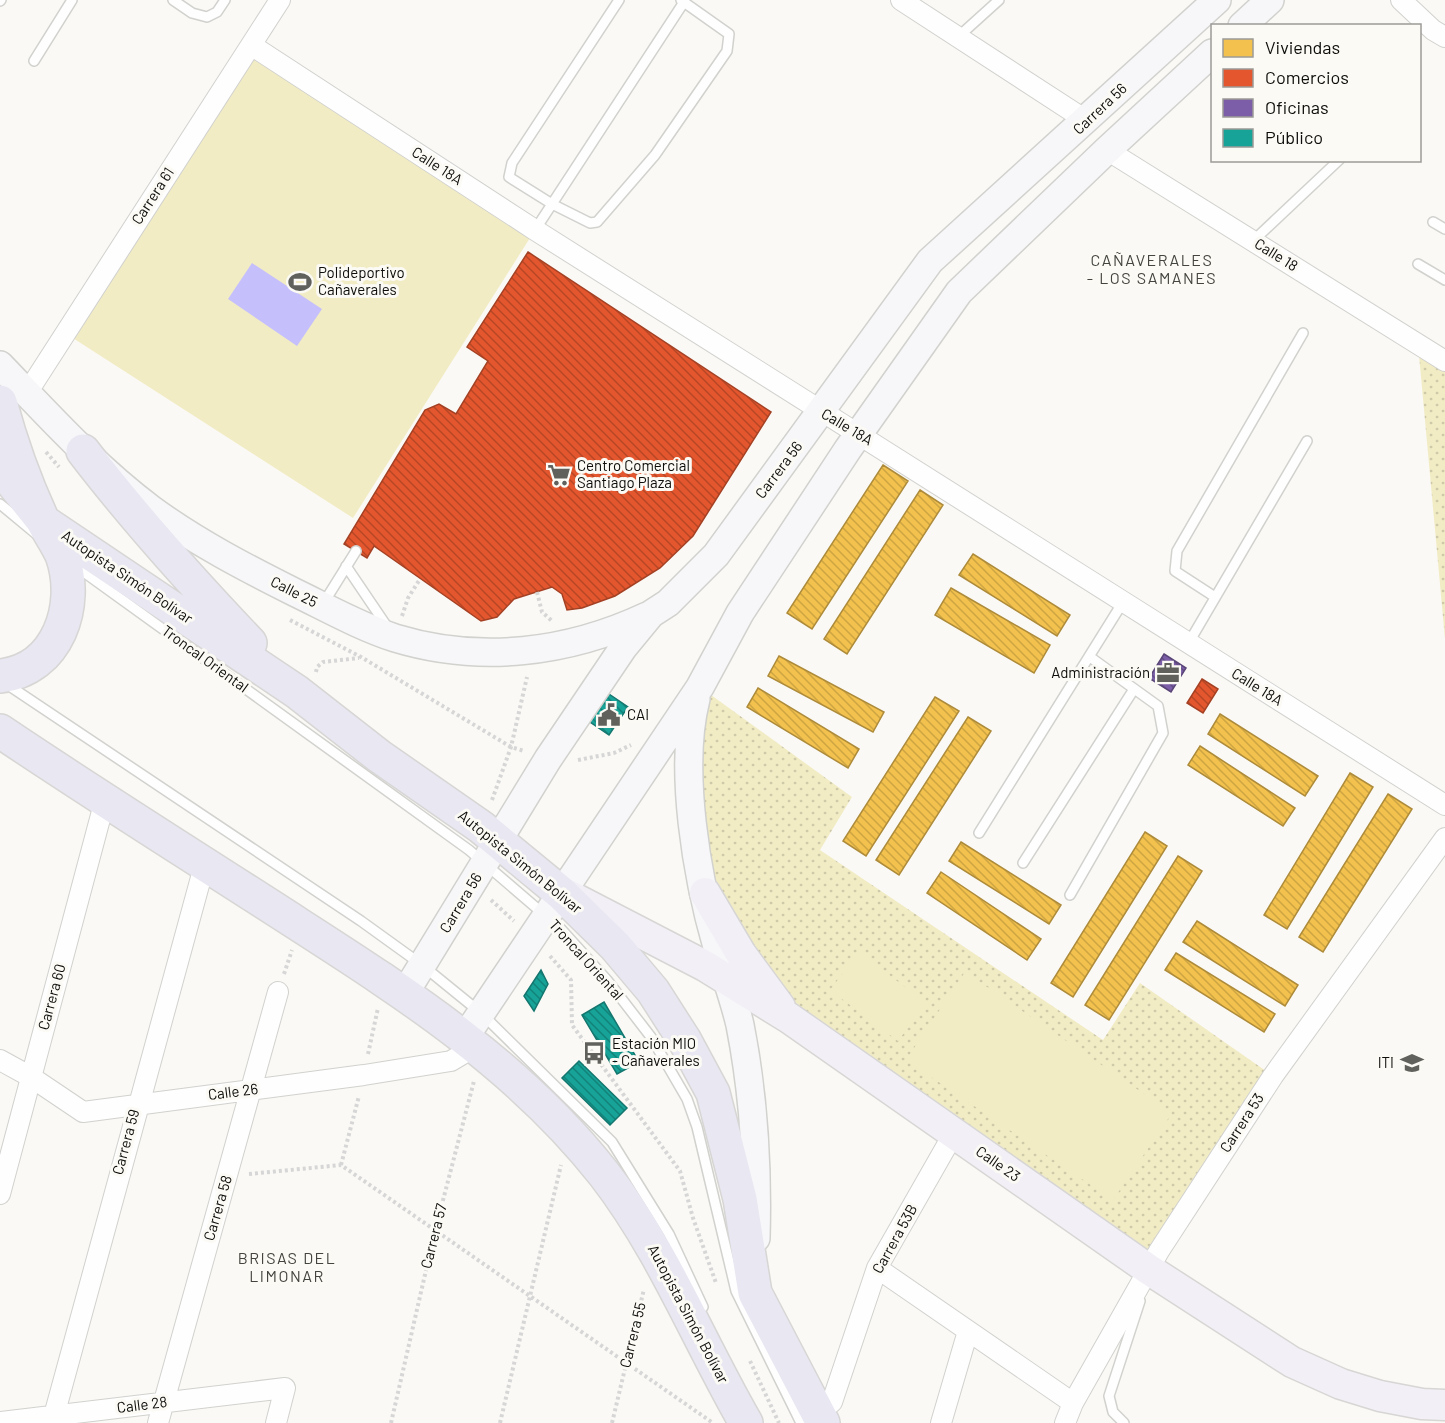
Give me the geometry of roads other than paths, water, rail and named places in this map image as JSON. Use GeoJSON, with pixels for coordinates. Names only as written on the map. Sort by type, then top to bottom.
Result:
{"type":"FeatureCollection","features":[{"type":"Feature","properties":{"kind":"highway"},"geometry":{"type":"LineString","coordinates":[[0,678],[32,665],[56,642],[64,624],[69,598],[62,556],[44,522],[8,431],[14,397]]}},
{"type":"Feature","properties":{"kind":"highway"},"geometry":{"type":"LineString","coordinates":[[83,452],[135,519],[191,583],[307,683]]}},
{"type":"Feature","properties":{"kind":"highway","name":"Autopista Simón Bolívar"},"geometry":{"type":"LineString","coordinates":[[0,467],[44,522],[307,683],[485,862],[546,915],[615,946],[653,992],[685,1041],[713,1093],[740,1199],[755,1293],[814,1420]]}},
{"type":"Feature","properties":{"kind":"highway","name":"Autopista Simón Bolívar"},"geometry":{"type":"LineString","coordinates":[[1,733],[476,1037],[569,1132],[605,1175],[654,1248],[734,1420]]}},
{"type":"Feature","properties":{"kind":"main road"},"geometry":{"type":"LineString","coordinates":[[705,894],[741,954],[789,1018]]}},
{"type":"Feature","properties":{"kind":"main road","name":"Calle 23"},"geometry":{"type":"LineString","coordinates":[[546,915],[579,899],[694,960],[789,1018],[1148,1269],[1292,1362],[1341,1384],[1380,1396],[1422,1404],[1445,1405]]}},
{"type":"Feature","properties":{"kind":"street","name":"Carrera 61"},"geometry":{"type":"LineString","coordinates":[[14,397],[280,0]]}},
{"type":"Feature","properties":{"kind":"street"},"geometry":{"type":"LineString","coordinates":[[901,0],[1087,121]]}},
{"type":"Feature","properties":{"kind":"street","name":"Carrera 56"},"geometry":{"type":"LineString","coordinates":[[405,993],[548,759],[623,648],[651,614],[668,603],[716,555],[822,413],[930,261],[1087,121],[1217,0]]}},
{"type":"Feature","properties":{"kind":"street"},"geometry":{"type":"LineString","coordinates":[[1244,24],[1270,0]]}},
{"type":"Feature","properties":{"kind":"street"},"geometry":{"type":"LineString","coordinates":[[1401,0],[1432,30],[1445,37]]}},
{"type":"Feature","properties":{"kind":"street","name":"Calle 18A"},"geometry":{"type":"LineString","coordinates":[[251,45],[822,413],[859,434],[1445,805]]}},
{"type":"Feature","properties":{"kind":"street"},"geometry":{"type":"LineString","coordinates":[[476,1037],[546,915],[700,687],[740,613],[859,434],[959,292],[1211,54]]}},
{"type":"Feature","properties":{"kind":"street","name":"Calle 18"},"geometry":{"type":"LineString","coordinates":[[1107,150],[1444,359]]}},
{"type":"Feature","properties":{"kind":"street","name":"Calle 25"},"geometry":{"type":"LineString","coordinates":[[0,365],[14,397],[161,515],[227,558],[322,606],[394,637],[450,650],[488,652],[535,650],[593,638],[651,614]]}},
{"type":"Feature","properties":{"kind":"street"},"geometry":{"type":"LineString","coordinates":[[700,687],[692,717],[690,747],[696,845],[726,981],[740,1024],[754,1124],[758,1171],[755,1293]]}},
{"type":"Feature","properties":{"kind":"street","name":"Carrera 60"},"geometry":{"type":"LineString","coordinates":[[0,1194],[105,800]]}},
{"type":"Feature","properties":{"kind":"street","name":"Carrera 53"},"geometry":{"type":"LineString","coordinates":[[1065,1423],[1073,1403],[1148,1269],[1273,1076],[1445,838]]}},
{"type":"Feature","properties":{"kind":"street","name":"Carrera 59"},"geometry":{"type":"LineString","coordinates":[[53,1419],[136,1105],[204,863]]}},
{"type":"Feature","properties":{"kind":"street","name":"Carrera 58"},"geometry":{"type":"LineString","coordinates":[[158,1423],[278,992]]}},
{"type":"Feature","properties":{"kind":"street","name":"Calle 26"},"geometry":{"type":"LineString","coordinates":[[0,1060],[31,1077],[83,1112],[451,1061],[476,1037]]}},
{"type":"Feature","properties":{"kind":"street","name":"Carrera 53B"},"geometry":{"type":"LineString","coordinates":[[814,1420],[832,1402],[877,1268],[954,1133]]}},
{"type":"Feature","properties":{"kind":"street"},"geometry":{"type":"LineString","coordinates":[[877,1268],[1073,1403]]}},
{"type":"Feature","properties":{"kind":"street"},"geometry":{"type":"LineString","coordinates":[[941,1423],[968,1331]]}},
{"type":"Feature","properties":{"kind":"street","name":"Calle 28"},"geometry":{"type":"LineString","coordinates":[[0,1422],[53,1419],[164,1402],[285,1388],[276,1423]]}},
{"type":"Feature","properties":{"kind":"lane"},"geometry":{"type":"LineString","coordinates":[[34,61],[72,0]]}},
{"type":"Feature","properties":{"kind":"lane"},"geometry":{"type":"LineString","coordinates":[[173,0],[192,13],[207,17],[217,12],[225,0]]}},
{"type":"Feature","properties":{"kind":"lane"},"geometry":{"type":"LineString","coordinates":[[535,230],[552,204],[682,1],[729,34],[727,51],[655,155],[597,222],[590,223],[552,204],[509,177],[512,163],[619,0]]}},
{"type":"Feature","properties":{"kind":"lane"},"geometry":{"type":"LineString","coordinates":[[958,37],[999,0]]}},
{"type":"Feature","properties":{"kind":"lane"},"geometry":{"type":"LineString","coordinates":[[1253,241],[1337,162]]}},
{"type":"Feature","properties":{"kind":"lane"},"geometry":{"type":"LineString","coordinates":[[1432,222],[1445,229]]}},
{"type":"Feature","properties":{"kind":"lane"},"geometry":{"type":"LineString","coordinates":[[1418,264],[1445,280]]}},
{"type":"Feature","properties":{"kind":"lane"},"geometry":{"type":"LineString","coordinates":[[1215,597],[1175,571],[1177,551],[1303,333]]}},
{"type":"Feature","properties":{"kind":"lane"},"geometry":{"type":"LineString","coordinates":[[1188,644],[1307,441]]}},
{"type":"Feature","properties":{"kind":"lane","name":"Troncal Oriental"},"geometry":{"type":"LineString","coordinates":[[0,504],[62,556],[418,811],[485,862]]}},
{"type":"Feature","properties":{"kind":"lane"},"geometry":{"type":"LineString","coordinates":[[322,606],[356,551]]}},
{"type":"Feature","properties":{"kind":"lane"},"geometry":{"type":"LineString","coordinates":[[346,566],[394,637]]}},
{"type":"Feature","properties":{"kind":"lane"},"geometry":{"type":"LineString","coordinates":[[979,833],[1123,602]]}},
{"type":"Feature","properties":{"kind":"lane"},"geometry":{"type":"LineString","coordinates":[[1070,895],[1163,733],[1158,706],[1089,657]]}},
{"type":"Feature","properties":{"kind":"lane"},"geometry":{"type":"LineString","coordinates":[[0,678],[361,921],[422,965],[476,1037],[594,1123],[618,1150],[669,1234],[708,1317]]}},
{"type":"Feature","properties":{"kind":"lane"},"geometry":{"type":"LineString","coordinates":[[1023,863],[1134,689]]}},
{"type":"Feature","properties":{"kind":"lane","name":"Troncal Oriental"},"geometry":{"type":"LineString","coordinates":[[546,915],[607,980],[651,1037],[687,1099],[697,1127],[736,1291],[814,1420]]}},
{"type":"Feature","properties":{"kind":"lane"},"geometry":{"type":"LineString","coordinates":[[1124,1423],[1113,1412],[1109,1396],[1148,1269]]}},
{"type":"Feature","properties":{"kind":"place","name":"Polideportivo Cañaverales"},"geometry":{"type":"Point","coordinates":[300,282]}},
{"type":"Feature","properties":{"kind":"place","name":"Centro Comercial Santiago Plaza"},"geometry":{"type":"Point","coordinates":[559,475]}},
{"type":"Feature","properties":{"kind":"place","name":"Administración"},"geometry":{"type":"Point","coordinates":[1168,673]}},
{"type":"Feature","properties":{"kind":"place","name":"CAI"},"geometry":{"type":"Point","coordinates":[609,715]}},
{"type":"Feature","properties":{"kind":"place","name":"Estación MIO - Cañaverales"},"geometry":{"type":"Point","coordinates":[594,1053]}},
{"type":"Feature","properties":{"kind":"place","name":"ITI"},"geometry":{"type":"Point","coordinates":[1412,1063]}},
{"type":"Feature","properties":{"kind":"district","name":"CAÑAVERALES - LOS SAMANES"},"geometry":{"type":"Point","coordinates":[1152,269]}},
{"type":"Feature","properties":{"kind":"district","name":"BRISAS DEL LIMONAR"},"geometry":{"type":"Point","coordinates":[287,1267]}}]}
